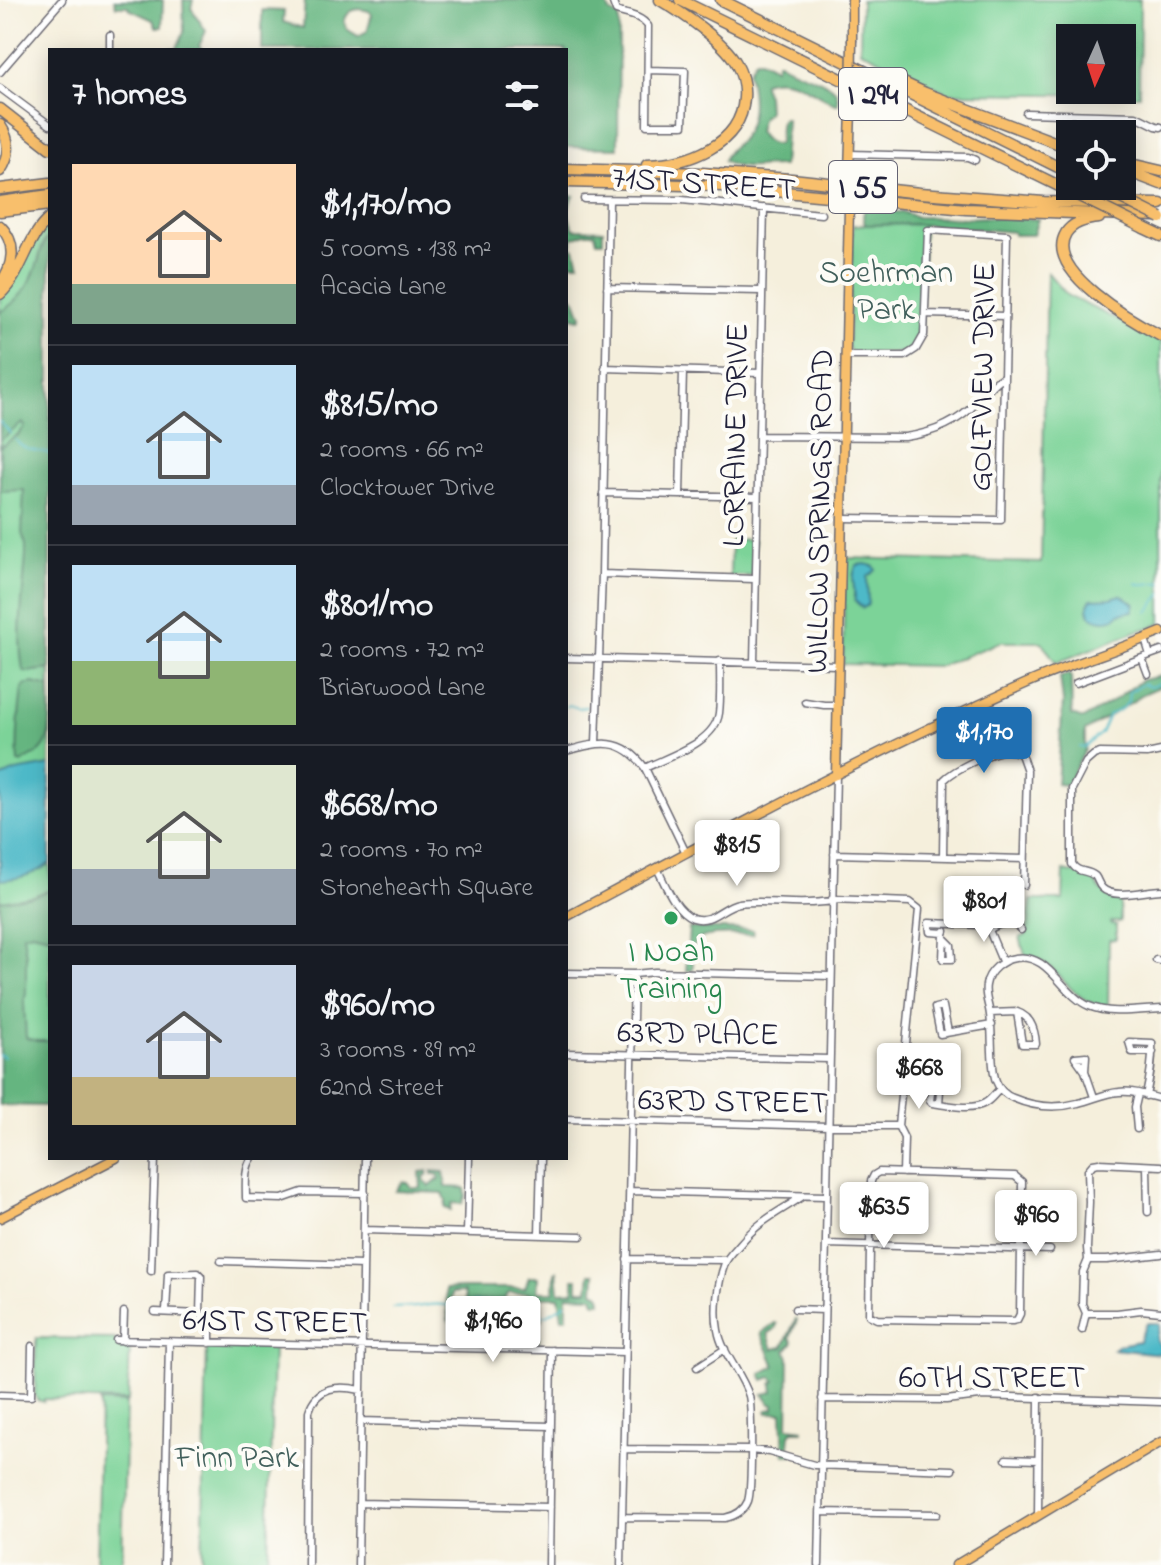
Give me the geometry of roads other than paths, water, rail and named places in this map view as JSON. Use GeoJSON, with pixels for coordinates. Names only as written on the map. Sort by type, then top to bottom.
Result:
{"type":"FeatureCollection","features":[{"type":"Feature","properties":{"kind":"highway"},"geometry":{"type":"LineString","coordinates":[[568,167],[677,162],[713,148],[737,123],[745,94],[738,66],[726,50],[704,31],[660,0]]}},
{"type":"Feature","properties":{"kind":"highway","name":"I 294"},"geometry":{"type":"LineString","coordinates":[[680,0],[1161,238]]}},
{"type":"Feature","properties":{"kind":"highway","name":"I 294"},"geometry":{"type":"LineString","coordinates":[[721,0],[1056,166]]}},
{"type":"Feature","properties":{"kind":"highway"},"geometry":{"type":"LineString","coordinates":[[829,53],[1056,143]]}},
{"type":"Feature","properties":{"kind":"highway"},"geometry":{"type":"LineString","coordinates":[[0,109],[48,146]]}},
{"type":"Feature","properties":{"kind":"highway"},"geometry":{"type":"LineString","coordinates":[[0,125],[5,133],[8,151],[7,160],[0,171]]}},
{"type":"Feature","properties":{"kind":"highway"},"geometry":{"type":"LineString","coordinates":[[1136,165],[1161,171]]}},
{"type":"Feature","properties":{"kind":"highway","name":"I 55"},"geometry":{"type":"LineString","coordinates":[[568,167],[792,179],[1044,202],[1161,204]]}},
{"type":"Feature","properties":{"kind":"highway"},"geometry":{"type":"LineString","coordinates":[[1136,174],[1161,184]]}},
{"type":"Feature","properties":{"kind":"highway","name":"I 55"},"geometry":{"type":"LineString","coordinates":[[568,182],[722,186],[966,209],[1161,217]]}},
{"type":"Feature","properties":{"kind":"highway"},"geometry":{"type":"LineString","coordinates":[[0,189],[48,183]]}},
{"type":"Feature","properties":{"kind":"highway"},"geometry":{"type":"LineString","coordinates":[[0,202],[48,195]]}},
{"type":"Feature","properties":{"kind":"highway"},"geometry":{"type":"LineString","coordinates":[[1126,200],[1161,217]]}},
{"type":"Feature","properties":{"kind":"highway"},"geometry":{"type":"LineString","coordinates":[[0,211],[48,205]]}},
{"type":"Feature","properties":{"kind":"highway"},"geometry":{"type":"LineString","coordinates":[[1140,215],[1093,218],[1080,222],[1067,231],[1062,254],[1071,271],[1095,292],[1161,336]]}},
{"type":"Feature","properties":{"kind":"highway"},"geometry":{"type":"LineString","coordinates":[[0,294],[13,279],[36,232],[48,220]]}},
{"type":"Feature","properties":{"kind":"highway"},"geometry":{"type":"LineString","coordinates":[[0,226],[8,235],[12,250],[11,265],[0,284]]}},
{"type":"Feature","properties":{"kind":"main road","name":"WILLOW SPRINGS ROAD"},"geometry":{"type":"LineString","coordinates":[[836,775],[852,0]]}},
{"type":"Feature","properties":{"kind":"main road"},"geometry":{"type":"LineString","coordinates":[[568,916],[836,775],[1024,684],[1161,632]]}},
{"type":"Feature","properties":{"kind":"main road"},"geometry":{"type":"LineString","coordinates":[[0,1218],[112,1160]]}},
{"type":"Feature","properties":{"kind":"main road"},"geometry":{"type":"LineString","coordinates":[[956,1565],[1161,1442]]}},
{"type":"Feature","properties":{"kind":"street"},"geometry":{"type":"LineString","coordinates":[[0,72],[62,0]]}},
{"type":"Feature","properties":{"kind":"street"},"geometry":{"type":"LineString","coordinates":[[612,0],[616,11],[631,14],[647,23],[647,125],[683,125],[685,71],[648,70]]}},
{"type":"Feature","properties":{"kind":"street"},"geometry":{"type":"LineString","coordinates":[[110,35],[110,48]]}},
{"type":"Feature","properties":{"kind":"street"},"geometry":{"type":"LineString","coordinates":[[0,88],[48,124]]}},
{"type":"Feature","properties":{"kind":"street"},"geometry":{"type":"LineString","coordinates":[[1026,113],[1136,116],[1161,127]]}},
{"type":"Feature","properties":{"kind":"street"},"geometry":{"type":"LineString","coordinates":[[850,154],[968,157],[975,160]]}},
{"type":"Feature","properties":{"kind":"street","name":"71ST STREET"},"geometry":{"type":"LineString","coordinates":[[584,199],[682,200],[821,214]]}},
{"type":"Feature","properties":{"kind":"street"},"geometry":{"type":"LineString","coordinates":[[596,743],[609,200]]}},
{"type":"Feature","properties":{"kind":"street","name":"LORRAINE DRIVE"},"geometry":{"type":"LineString","coordinates":[[754,662],[764,208]]}},
{"type":"Feature","properties":{"kind":"street","name":"GOLFVIEW DRIVE"},"geometry":{"type":"LineString","coordinates":[[842,518],[1001,520],[1007,235],[928,230],[925,314]]}},
{"type":"Feature","properties":{"kind":"street"},"geometry":{"type":"LineString","coordinates":[[607,288],[761,291]]}},
{"type":"Feature","properties":{"kind":"street"},"geometry":{"type":"LineString","coordinates":[[845,356],[898,357],[912,352],[922,341],[925,314],[1005,316]]}},
{"type":"Feature","properties":{"kind":"street"},"geometry":{"type":"LineString","coordinates":[[605,368],[759,373]]}},
{"type":"Feature","properties":{"kind":"street"},"geometry":{"type":"LineString","coordinates":[[680,495],[683,371]]}},
{"type":"Feature","properties":{"kind":"street"},"geometry":{"type":"LineString","coordinates":[[759,436],[923,435],[943,427],[968,410],[992,383],[1004,376]]}},
{"type":"Feature","properties":{"kind":"street"},"geometry":{"type":"LineString","coordinates":[[603,493],[757,497]]}},
{"type":"Feature","properties":{"kind":"street"},"geometry":{"type":"LineString","coordinates":[[602,574],[754,579]]}},
{"type":"Feature","properties":{"kind":"street"},"geometry":{"type":"LineString","coordinates":[[1145,639],[1150,655]]}},
{"type":"Feature","properties":{"kind":"street"},"geometry":{"type":"LineString","coordinates":[[1076,683],[1161,651]]}},
{"type":"Feature","properties":{"kind":"street"},"geometry":{"type":"LineString","coordinates":[[568,658],[838,665]]}},
{"type":"Feature","properties":{"kind":"street"},"geometry":{"type":"LineString","coordinates":[[1142,658],[1148,674]]}},
{"type":"Feature","properties":{"kind":"street"},"geometry":{"type":"LineString","coordinates":[[645,768],[703,740],[713,729],[719,713],[720,661]]}},
{"type":"Feature","properties":{"kind":"street"},"geometry":{"type":"LineString","coordinates":[[805,702],[837,705]]}},
{"type":"Feature","properties":{"kind":"street"},"geometry":{"type":"LineString","coordinates":[[568,750],[596,743],[614,744],[629,750],[645,768],[686,853]]}},
{"type":"Feature","properties":{"kind":"street"},"geometry":{"type":"LineString","coordinates":[[943,857],[944,780],[950,774],[993,754],[1013,750],[1021,754],[1027,771],[1024,885]]}},
{"type":"Feature","properties":{"kind":"street"},"geometry":{"type":"LineString","coordinates":[[1161,751],[1147,754],[1100,753],[1088,759],[1072,789],[1073,868],[1094,876],[1107,891],[1137,893],[1161,890]]}},
{"type":"Feature","properties":{"kind":"street","name":"WILLOW SPRINGS ROAD"},"geometry":{"type":"LineString","coordinates":[[819,1565],[836,775]]}},
{"type":"Feature","properties":{"kind":"street"},"geometry":{"type":"LineString","coordinates":[[834,854],[1024,859]]}},
{"type":"Feature","properties":{"kind":"street"},"geometry":{"type":"LineString","coordinates":[[657,868],[682,911],[698,919],[710,918],[736,904],[832,900],[910,902],[919,909],[898,1126],[904,1138],[903,1173]]}},
{"type":"Feature","properties":{"kind":"street"},"geometry":{"type":"LineString","coordinates":[[946,923],[944,935],[930,932],[929,923],[946,923],[980,925],[989,930],[1002,961]]}},
{"type":"Feature","properties":{"kind":"street"},"geometry":{"type":"LineString","coordinates":[[989,930],[998,924],[1012,924],[1021,930]]}},
{"type":"Feature","properties":{"kind":"street"},"geometry":{"type":"LineString","coordinates":[[1161,1009],[1110,1011],[1083,1003],[1038,961],[1022,957],[1002,961],[989,976],[986,985],[992,1025],[993,1072],[1000,1089],[1009,1096],[1042,1106],[1063,1106],[1128,1091],[1161,1099]]}},
{"type":"Feature","properties":{"kind":"street"},"geometry":{"type":"LineString","coordinates":[[568,973],[831,976]]}},
{"type":"Feature","properties":{"kind":"street"},"geometry":{"type":"LineString","coordinates":[[621,1565],[634,974]]}},
{"type":"Feature","properties":{"kind":"street"},"geometry":{"type":"LineString","coordinates":[[990,1013],[1017,1012],[1027,1016],[1036,1044],[1022,1044],[1017,1012]]}},
{"type":"Feature","properties":{"kind":"street"},"geometry":{"type":"LineString","coordinates":[[948,1032],[992,1025]]}},
{"type":"Feature","properties":{"kind":"street"},"geometry":{"type":"LineString","coordinates":[[1137,1129],[1135,1107],[1152,1069],[1153,1052]]}},
{"type":"Feature","properties":{"kind":"street","name":"63RD PLACE"},"geometry":{"type":"LineString","coordinates":[[568,1053],[829,1059]]}},
{"type":"Feature","properties":{"kind":"street"},"geometry":{"type":"LineString","coordinates":[[1085,1071],[1094,1097]]}},
{"type":"Feature","properties":{"kind":"street"},"geometry":{"type":"LineString","coordinates":[[939,1104],[977,1106],[987,1102],[1000,1089]]}},
{"type":"Feature","properties":{"kind":"street","name":"63RD STREET"},"geometry":{"type":"LineString","coordinates":[[568,1119],[898,1126]]}},
{"type":"Feature","properties":{"kind":"street"},"geometry":{"type":"LineString","coordinates":[[151,1271],[155,1160]]}},
{"type":"Feature","properties":{"kind":"street"},"geometry":{"type":"LineString","coordinates":[[251,1160],[246,1172],[246,1198],[282,1199],[302,1192],[365,1193]]}},
{"type":"Feature","properties":{"kind":"street"},"geometry":{"type":"LineString","coordinates":[[358,1565],[365,1160]]}},
{"type":"Feature","properties":{"kind":"street"},"geometry":{"type":"LineString","coordinates":[[467,1233],[469,1160]]}},
{"type":"Feature","properties":{"kind":"street"},"geometry":{"type":"LineString","coordinates":[[539,1234],[541,1160]]}},
{"type":"Feature","properties":{"kind":"street"},"geometry":{"type":"LineString","coordinates":[[1082,1330],[1086,1313],[1082,1304],[1083,1272],[1088,1260],[1087,1172],[1093,1164],[1099,1163],[1161,1166]]}},
{"type":"Feature","properties":{"kind":"street"},"geometry":{"type":"LineString","coordinates":[[1147,1167],[1148,1212]]}},
{"type":"Feature","properties":{"kind":"street"},"geometry":{"type":"LineString","coordinates":[[879,1172],[903,1173],[1015,1176],[1021,1179],[1018,1319],[877,1319],[869,1315],[871,1181],[879,1172]]}},
{"type":"Feature","properties":{"kind":"street"},"geometry":{"type":"LineString","coordinates":[[630,1191],[826,1196]]}},
{"type":"Feature","properties":{"kind":"street"},"geometry":{"type":"LineString","coordinates":[[623,1517],[721,1519],[732,1517],[743,1509],[749,1499],[749,1394],[718,1330],[719,1286],[726,1260],[749,1233],[767,1217],[803,1196]]}},
{"type":"Feature","properties":{"kind":"street"},"geometry":{"type":"LineString","coordinates":[[364,1230],[581,1236]]}},
{"type":"Feature","properties":{"kind":"street"},"geometry":{"type":"LineString","coordinates":[[826,1244],[1050,1250]]}},
{"type":"Feature","properties":{"kind":"street"},"geometry":{"type":"LineString","coordinates":[[1088,1260],[1161,1254]]}},
{"type":"Feature","properties":{"kind":"street"},"geometry":{"type":"LineString","coordinates":[[627,1259],[726,1260]]}},
{"type":"Feature","properties":{"kind":"street"},"geometry":{"type":"LineString","coordinates":[[221,1261],[363,1265]]}},
{"type":"Feature","properties":{"kind":"street"},"geometry":{"type":"LineString","coordinates":[[166,1312],[168,1274],[198,1273],[201,1276],[200,1314]]}},
{"type":"Feature","properties":{"kind":"street"},"geometry":{"type":"LineString","coordinates":[[795,1309],[824,1310]]}},
{"type":"Feature","properties":{"kind":"street","name":"61ST STREET"},"geometry":{"type":"LineString","coordinates":[[124,1312],[119,1340],[625,1352]]}},
{"type":"Feature","properties":{"kind":"street"},"geometry":{"type":"LineString","coordinates":[[155,1312],[200,1314],[210,1322],[210,1343]]}},
{"type":"Feature","properties":{"kind":"street"},"geometry":{"type":"LineString","coordinates":[[1086,1313],[1161,1312]]}},
{"type":"Feature","properties":{"kind":"street"},"geometry":{"type":"LineString","coordinates":[[164,1565],[169,1342]]}},
{"type":"Feature","properties":{"kind":"street"},"geometry":{"type":"LineString","coordinates":[[0,1395],[31,1396],[32,1346]]}},
{"type":"Feature","properties":{"kind":"street"},"geometry":{"type":"LineString","coordinates":[[697,1367],[725,1349]]}},
{"type":"Feature","properties":{"kind":"street"},"geometry":{"type":"LineString","coordinates":[[549,1565],[552,1350]]}},
{"type":"Feature","properties":{"kind":"street"},"geometry":{"type":"LineString","coordinates":[[308,1565],[309,1411],[313,1399],[323,1391],[333,1388],[361,1390]]}},
{"type":"Feature","properties":{"kind":"street","name":"60TH STREET"},"geometry":{"type":"LineString","coordinates":[[822,1399],[946,1400],[980,1396],[1161,1402]]}},
{"type":"Feature","properties":{"kind":"street"},"geometry":{"type":"LineString","coordinates":[[1038,1516],[1039,1397]]}},
{"type":"Feature","properties":{"kind":"street"},"geometry":{"type":"LineString","coordinates":[[361,1421],[551,1426]]}},
{"type":"Feature","properties":{"kind":"street"},"geometry":{"type":"LineString","coordinates":[[624,1449],[750,1450],[821,1465],[952,1470]]}},
{"type":"Feature","properties":{"kind":"street"},"geometry":{"type":"LineString","coordinates":[[1006,1459],[1038,1460]]}},
{"type":"Feature","properties":{"kind":"street"},"geometry":{"type":"LineString","coordinates":[[359,1503],[550,1507]]}},
{"type":"Feature","properties":{"kind":"street"},"geometry":{"type":"LineString","coordinates":[[820,1512],[937,1514]]}},
{"type":"Feature","properties":{"kind":"water"},"geometry":{"type":"Polygon","coordinates":[[[857,565],[874,566],[876,570],[867,577],[868,603],[863,608],[855,601],[853,578],[857,565]]]}},
{"type":"Feature","properties":{"kind":"water"},"geometry":{"type":"Polygon","coordinates":[[[1121,595],[1135,604],[1133,611],[1107,620],[1090,614],[1088,605],[1091,599],[1121,595]]]}},
{"type":"Feature","properties":{"kind":"water"},"geometry":{"type":"Polygon","coordinates":[[[48,765],[48,864],[26,876],[0,880],[0,778],[16,771],[48,765]]]}},
{"type":"Feature","properties":{"kind":"water"},"geometry":{"type":"Polygon","coordinates":[[[1148,1323],[1159,1325],[1156,1340],[1161,1354],[1113,1349],[1139,1341],[1148,1323]]]}},
{"type":"Feature","properties":{"kind":"waterway"},"geometry":{"type":"LineString","coordinates":[[0,422],[11,434]]}},
{"type":"Feature","properties":{"kind":"waterway"},"geometry":{"type":"LineString","coordinates":[[15,439],[27,449],[48,454]]}},
{"type":"Feature","properties":{"kind":"waterway"},"geometry":{"type":"LineString","coordinates":[[1136,583],[1161,583]]}},
{"type":"Feature","properties":{"kind":"waterway"},"geometry":{"type":"LineString","coordinates":[[1148,612],[1161,594]]}},
{"type":"Feature","properties":{"kind":"waterway"},"geometry":{"type":"LineString","coordinates":[[1080,747],[1084,748],[1101,733],[1109,715],[1128,702],[1129,692],[1143,684],[1150,687],[1161,683]]}},
{"type":"Feature","properties":{"kind":"waterway"},"geometry":{"type":"LineString","coordinates":[[568,706],[586,707]]}},
{"type":"Feature","properties":{"kind":"waterway"},"geometry":{"type":"LineString","coordinates":[[0,1055],[4,1057]]}},
{"type":"Feature","properties":{"kind":"waterway"},"geometry":{"type":"LineString","coordinates":[[393,1308],[514,1301],[535,1316],[547,1315],[565,1303]]}},
{"type":"Feature","properties":{"kind":"place","name":"I Noah Training"},"geometry":{"type":"Point","coordinates":[671,918]}},
{"type":"Feature","properties":{"kind":"park label","name":"Soehrman Park"},"geometry":{"type":"Point","coordinates":[886,290]}},
{"type":"Feature","properties":{"kind":"park label","name":"Finn Park"},"geometry":{"type":"Point","coordinates":[237,1456]}}]}
